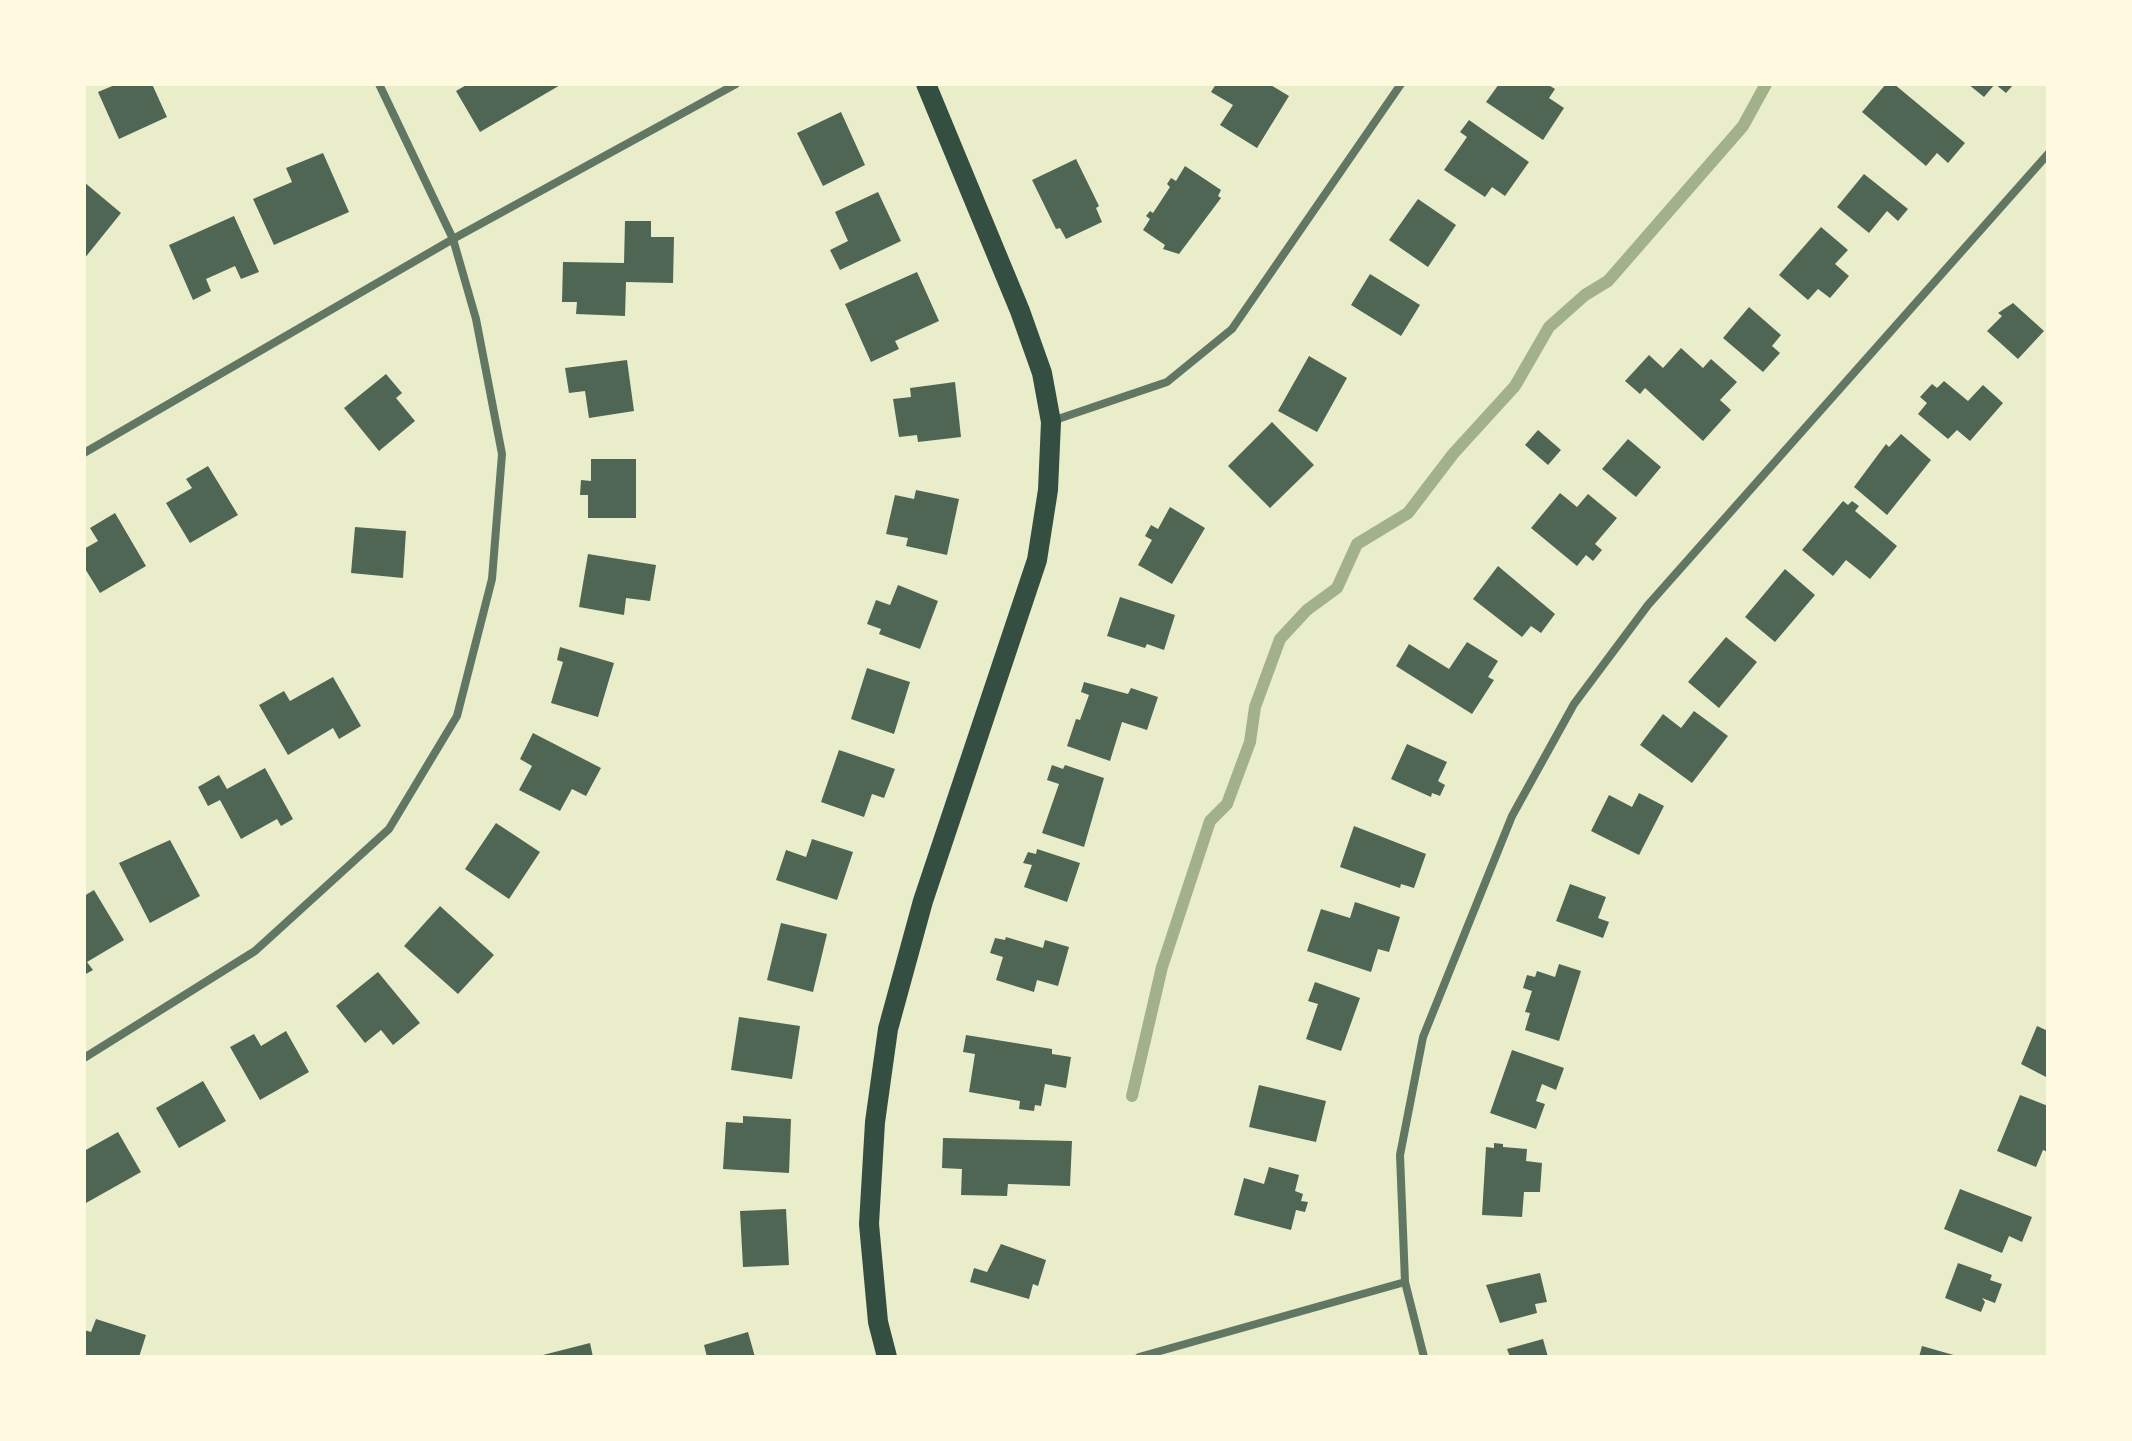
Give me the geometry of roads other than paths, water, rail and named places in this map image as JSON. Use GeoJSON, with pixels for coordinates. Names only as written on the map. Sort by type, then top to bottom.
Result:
{"type":"FeatureCollection","features":[{"type":"Feature","properties":{"kind":"main road"},"geometry":{"type":"LineString","coordinates":[[887,1357],[878,1322],[869,1224],[875,1122],[888,1029],[923,901],[1037,560],[1048,490],[1051,422],[1042,373],[1020,311],[926,84]]}},
{"type":"Feature","properties":{"kind":"street"},"geometry":{"type":"LineString","coordinates":[[84,1058],[255,951],[389,829],[457,716],[492,579],[502,454],[476,319],[453,239],[379,84]]}},
{"type":"Feature","properties":{"kind":"street"},"geometry":{"type":"LineString","coordinates":[[84,453],[453,239],[736,84]]}},
{"type":"Feature","properties":{"kind":"street"},"geometry":{"type":"LineString","coordinates":[[1051,422],[1167,382],[1232,329],[1401,84]]}},
{"type":"Feature","properties":{"kind":"street"},"geometry":{"type":"LineString","coordinates":[[1424,1357],[1405,1282],[1400,1155],[1423,1037],[1512,816],[1574,704],[1648,605],[2048,154]]}},
{"type":"Feature","properties":{"kind":"street"},"geometry":{"type":"LineString","coordinates":[[1139,1357],[1405,1282]]}},
{"type":"Feature","properties":{"kind":"waterway"},"geometry":{"type":"LineString","coordinates":[[1132,1096],[1162,967],[1210,821],[1227,804],[1250,742],[1255,707],[1280,639],[1307,610],[1337,588],[1357,544],[1408,513],[1453,454],[1515,386],[1549,327],[1585,295],[1608,281],[1743,126],[1766,84]]}}]}
